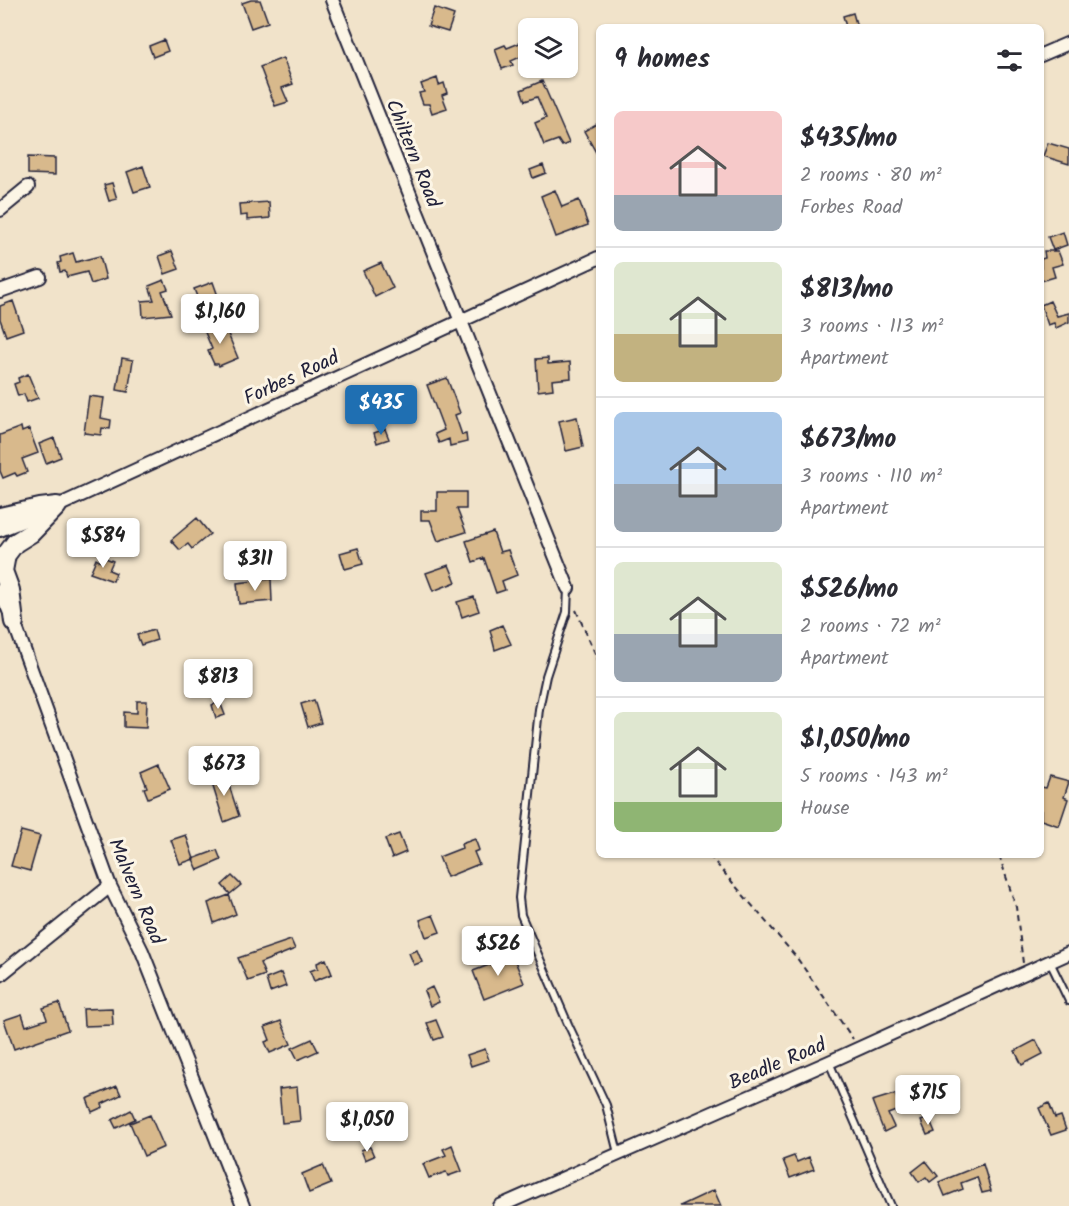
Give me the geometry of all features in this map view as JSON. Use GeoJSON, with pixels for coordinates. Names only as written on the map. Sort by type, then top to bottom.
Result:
{"type":"FeatureCollection","features":[{"type":"Feature","properties":{"kind":"main road"},"geometry":{"type":"LineString","coordinates":[[0,517],[57,506]]}},
{"type":"Feature","properties":{"kind":"main road"},"geometry":{"type":"LineString","coordinates":[[14,622],[10,590],[3,571],[6,555],[15,543],[31,533],[57,506]]}},
{"type":"Feature","properties":{"kind":"main road"},"geometry":{"type":"LineString","coordinates":[[0,605],[14,622]]}},
{"type":"Feature","properties":{"kind":"street","name":"Chiltern Road"},"geometry":{"type":"LineString","coordinates":[[332,0],[568,588]]}},
{"type":"Feature","properties":{"kind":"street"},"geometry":{"type":"LineString","coordinates":[[1044,54],[1069,43]]}},
{"type":"Feature","properties":{"kind":"street"},"geometry":{"type":"LineString","coordinates":[[0,210],[28,187]]}},
{"type":"Feature","properties":{"kind":"street","name":"Forbes Road"},"geometry":{"type":"LineString","coordinates":[[0,530],[596,259]]}},
{"type":"Feature","properties":{"kind":"street"},"geometry":{"type":"LineString","coordinates":[[0,291],[40,278]]}},
{"type":"Feature","properties":{"kind":"street","name":"Malvern Road"},"geometry":{"type":"LineString","coordinates":[[0,590],[14,622],[110,886],[142,951],[243,1206]]}},
{"type":"Feature","properties":{"kind":"street"},"geometry":{"type":"LineString","coordinates":[[0,975],[110,886]]}},
{"type":"Feature","properties":{"kind":"street","name":"Beadle Road"},"geometry":{"type":"LineString","coordinates":[[500,1206],[829,1062],[1069,953]]}},
{"type":"Feature","properties":{"kind":"lane"},"geometry":{"type":"LineString","coordinates":[[568,588],[567,612],[546,676],[539,709],[519,898],[521,915],[606,1105],[618,1153]]}},
{"type":"Feature","properties":{"kind":"lane"},"geometry":{"type":"LineString","coordinates":[[1050,962],[1069,1001]]}},
{"type":"Feature","properties":{"kind":"lane"},"geometry":{"type":"LineString","coordinates":[[829,1062],[891,1206]]}},
{"type":"Feature","properties":{"kind":"path"},"geometry":{"type":"LineString","coordinates":[[576,609],[596,655]]}},
{"type":"Feature","properties":{"kind":"path"},"geometry":{"type":"LineString","coordinates":[[712,858],[796,958],[860,1048]]}},
{"type":"Feature","properties":{"kind":"path"},"geometry":{"type":"LineString","coordinates":[[1000,858],[1016,907],[1024,974]]}},
{"type":"Feature","properties":{"kind":"building"},"geometry":{"type":"Polygon","coordinates":[[[260,0],[268,22],[251,28],[242,3],[260,0]]]}},
{"type":"Feature","properties":{"kind":"building"},"geometry":{"type":"Polygon","coordinates":[[[434,8],[454,15],[448,32],[428,26],[434,8]]]}},
{"type":"Feature","properties":{"kind":"building"},"geometry":{"type":"Polygon","coordinates":[[[853,13],[856,24],[845,24],[843,16],[853,13]]]}},
{"type":"Feature","properties":{"kind":"building"},"geometry":{"type":"Polygon","coordinates":[[[164,40],[168,51],[153,57],[149,46],[164,40]]]}},
{"type":"Feature","properties":{"kind":"building"},"geometry":{"type":"Polygon","coordinates":[[[518,44],[518,58],[511,61],[513,65],[502,69],[495,49],[505,45],[507,48],[518,44]]]}},
{"type":"Feature","properties":{"kind":"building"},"geometry":{"type":"Polygon","coordinates":[[[283,58],[293,84],[282,88],[288,102],[275,106],[260,67],[283,58]]]}},
{"type":"Feature","properties":{"kind":"building"},"geometry":{"type":"Polygon","coordinates":[[[437,78],[439,85],[444,83],[447,93],[442,95],[447,108],[432,113],[429,104],[423,104],[419,93],[424,92],[421,84],[437,78]]]}},
{"type":"Feature","properties":{"kind":"building"},"geometry":{"type":"Polygon","coordinates":[[[542,81],[569,143],[562,146],[558,140],[544,145],[535,123],[546,118],[537,97],[525,101],[521,90],[542,81]]]}},
{"type":"Feature","properties":{"kind":"building"},"geometry":{"type":"Polygon","coordinates":[[[596,124],[596,152],[584,131],[596,124]]]}},
{"type":"Feature","properties":{"kind":"building"},"geometry":{"type":"Polygon","coordinates":[[[1048,143],[1069,149],[1069,164],[1044,156],[1048,143]]]}},
{"type":"Feature","properties":{"kind":"building"},"geometry":{"type":"Polygon","coordinates":[[[28,157],[55,158],[55,175],[28,174],[28,157]]]}},
{"type":"Feature","properties":{"kind":"building"},"geometry":{"type":"Polygon","coordinates":[[[543,165],[546,173],[533,178],[530,170],[543,165]]]}},
{"type":"Feature","properties":{"kind":"building"},"geometry":{"type":"Polygon","coordinates":[[[143,166],[150,187],[134,192],[127,172],[143,166]]]}},
{"type":"Feature","properties":{"kind":"building"},"geometry":{"type":"Polygon","coordinates":[[[112,183],[117,199],[109,201],[104,185],[112,183]]]}},
{"type":"Feature","properties":{"kind":"building"},"geometry":{"type":"Polygon","coordinates":[[[555,190],[562,207],[579,200],[588,225],[556,237],[541,196],[555,190]]]}},
{"type":"Feature","properties":{"kind":"building"},"geometry":{"type":"Polygon","coordinates":[[[269,202],[270,218],[247,220],[247,215],[240,216],[239,204],[269,202]]]}},
{"type":"Feature","properties":{"kind":"building"},"geometry":{"type":"Polygon","coordinates":[[[1063,232],[1067,245],[1053,250],[1048,237],[1063,232]]]}},
{"type":"Feature","properties":{"kind":"building"},"geometry":{"type":"Polygon","coordinates":[[[172,251],[179,269],[165,274],[159,256],[172,251]]]}},
{"type":"Feature","properties":{"kind":"building"},"geometry":{"type":"Polygon","coordinates":[[[1044,251],[1058,251],[1063,264],[1052,267],[1055,277],[1044,280],[1044,258],[1044,251]]]}},
{"type":"Feature","properties":{"kind":"building"},"geometry":{"type":"Polygon","coordinates":[[[73,253],[76,262],[100,256],[106,279],[91,284],[87,272],[67,277],[65,271],[60,272],[58,263],[61,262],[60,257],[73,253]]]}},
{"type":"Feature","properties":{"kind":"building"},"geometry":{"type":"Polygon","coordinates":[[[381,263],[393,288],[375,297],[363,271],[381,263]]]}},
{"type":"Feature","properties":{"kind":"building"},"geometry":{"type":"Polygon","coordinates":[[[164,280],[168,289],[162,291],[171,314],[143,317],[142,301],[154,300],[149,286],[164,280]]]}},
{"type":"Feature","properties":{"kind":"building"},"geometry":{"type":"Polygon","coordinates":[[[213,282],[218,296],[199,302],[194,289],[213,282]]]}},
{"type":"Feature","properties":{"kind":"building"},"geometry":{"type":"Polygon","coordinates":[[[13,301],[23,330],[6,336],[0,319],[0,306],[13,301]]]}},
{"type":"Feature","properties":{"kind":"building"},"geometry":{"type":"Polygon","coordinates":[[[1050,301],[1057,316],[1069,313],[1069,322],[1056,328],[1054,323],[1048,325],[1044,314],[1044,304],[1050,301]]]}},
{"type":"Feature","properties":{"kind":"building"},"geometry":{"type":"Polygon","coordinates":[[[223,322],[238,358],[219,366],[214,364],[208,351],[212,349],[204,330],[223,322]]]}},
{"type":"Feature","properties":{"kind":"building"},"geometry":{"type":"Polygon","coordinates":[[[122,358],[133,360],[128,392],[117,390],[122,358]]]}},
{"type":"Feature","properties":{"kind":"building"},"geometry":{"type":"Polygon","coordinates":[[[548,358],[548,364],[570,362],[571,378],[552,380],[553,389],[538,391],[536,359],[548,358]]]}},
{"type":"Feature","properties":{"kind":"building"},"geometry":{"type":"Polygon","coordinates":[[[28,374],[38,398],[27,402],[24,394],[18,396],[14,384],[19,382],[18,378],[28,374]]]}},
{"type":"Feature","properties":{"kind":"building"},"geometry":{"type":"Polygon","coordinates":[[[447,378],[460,413],[455,415],[462,435],[466,434],[467,442],[450,446],[449,439],[439,443],[435,434],[444,430],[427,385],[447,378]]]}},
{"type":"Feature","properties":{"kind":"building"},"geometry":{"type":"Polygon","coordinates":[[[89,396],[104,398],[101,418],[111,420],[110,429],[102,428],[101,435],[84,433],[89,396]]]}},
{"type":"Feature","properties":{"kind":"building"},"geometry":{"type":"Polygon","coordinates":[[[577,417],[583,447],[566,451],[559,421],[577,417]]]}},
{"type":"Feature","properties":{"kind":"building"},"geometry":{"type":"Polygon","coordinates":[[[21,427],[22,432],[29,429],[38,453],[22,459],[27,472],[17,476],[15,473],[3,478],[0,471],[0,435],[21,427]]]}},
{"type":"Feature","properties":{"kind":"building"},"geometry":{"type":"Polygon","coordinates":[[[385,429],[389,439],[377,443],[374,433],[385,429]]]}},
{"type":"Feature","properties":{"kind":"building"},"geometry":{"type":"Polygon","coordinates":[[[54,438],[61,457],[46,463],[39,444],[54,438]]]}},
{"type":"Feature","properties":{"kind":"building"},"geometry":{"type":"Polygon","coordinates":[[[437,492],[466,492],[466,509],[457,509],[466,532],[438,541],[430,520],[421,520],[421,511],[437,511],[437,492]]]}},
{"type":"Feature","properties":{"kind":"building"},"geometry":{"type":"Polygon","coordinates":[[[197,518],[210,534],[192,549],[188,544],[180,550],[171,540],[197,518]]]}},
{"type":"Feature","properties":{"kind":"building"},"geometry":{"type":"Polygon","coordinates":[[[493,532],[500,552],[508,550],[517,575],[502,581],[505,590],[496,593],[484,558],[473,562],[466,541],[493,532]]]}},
{"type":"Feature","properties":{"kind":"building"},"geometry":{"type":"Polygon","coordinates":[[[358,548],[363,564],[345,569],[340,553],[358,548]]]}},
{"type":"Feature","properties":{"kind":"building"},"geometry":{"type":"Polygon","coordinates":[[[103,557],[113,561],[109,570],[116,573],[113,581],[90,573],[96,559],[101,562],[103,557]]]}},
{"type":"Feature","properties":{"kind":"building"},"geometry":{"type":"Polygon","coordinates":[[[449,565],[456,582],[433,591],[426,573],[449,565]]]}},
{"type":"Feature","properties":{"kind":"building"},"geometry":{"type":"Polygon","coordinates":[[[271,579],[272,601],[239,604],[237,583],[271,579]]]}},
{"type":"Feature","properties":{"kind":"building"},"geometry":{"type":"Polygon","coordinates":[[[474,597],[479,611],[462,617],[457,602],[474,597]]]}},
{"type":"Feature","properties":{"kind":"building"},"geometry":{"type":"Polygon","coordinates":[[[502,625],[511,644],[495,650],[490,630],[502,625]]]}},
{"type":"Feature","properties":{"kind":"building"},"geometry":{"type":"Polygon","coordinates":[[[154,630],[157,640],[141,645],[137,635],[154,630]]]}},
{"type":"Feature","properties":{"kind":"building"},"geometry":{"type":"Polygon","coordinates":[[[314,700],[321,723],[308,727],[301,704],[314,700]]]}},
{"type":"Feature","properties":{"kind":"building"},"geometry":{"type":"Polygon","coordinates":[[[137,701],[147,701],[146,728],[124,727],[124,712],[137,713],[137,701]]]}},
{"type":"Feature","properties":{"kind":"building"},"geometry":{"type":"Polygon","coordinates":[[[220,702],[225,715],[216,718],[212,705],[220,702]]]}},
{"type":"Feature","properties":{"kind":"building"},"geometry":{"type":"Polygon","coordinates":[[[159,764],[170,789],[148,798],[144,788],[147,787],[141,772],[159,764]]]}},
{"type":"Feature","properties":{"kind":"building"},"geometry":{"type":"Polygon","coordinates":[[[225,773],[239,816],[224,822],[210,777],[225,773]]]}},
{"type":"Feature","properties":{"kind":"building"},"geometry":{"type":"Polygon","coordinates":[[[1050,777],[1069,782],[1064,797],[1068,799],[1059,826],[1044,821],[1044,788],[1046,788],[1050,777]]]}},
{"type":"Feature","properties":{"kind":"building"},"geometry":{"type":"Polygon","coordinates":[[[21,831],[40,836],[30,871],[11,866],[21,831]]]}},
{"type":"Feature","properties":{"kind":"building"},"geometry":{"type":"Polygon","coordinates":[[[399,834],[406,852],[392,858],[385,839],[399,834]]]}},
{"type":"Feature","properties":{"kind":"building"},"geometry":{"type":"Polygon","coordinates":[[[186,835],[194,859],[180,864],[171,840],[186,835]]]}},
{"type":"Feature","properties":{"kind":"building"},"geometry":{"type":"Polygon","coordinates":[[[475,839],[479,850],[474,852],[479,864],[447,877],[439,857],[462,848],[461,844],[475,839]]]}},
{"type":"Feature","properties":{"kind":"building"},"geometry":{"type":"Polygon","coordinates":[[[217,850],[221,860],[198,870],[193,859],[217,850]]]}},
{"type":"Feature","properties":{"kind":"building"},"geometry":{"type":"Polygon","coordinates":[[[232,876],[241,885],[230,894],[222,885],[232,876]]]}},
{"type":"Feature","properties":{"kind":"building"},"geometry":{"type":"Polygon","coordinates":[[[229,895],[236,914],[214,923],[208,903],[229,895]]]}},
{"type":"Feature","properties":{"kind":"building"},"geometry":{"type":"Polygon","coordinates":[[[433,915],[440,932],[426,937],[420,920],[433,915]]]}},
{"type":"Feature","properties":{"kind":"building"},"geometry":{"type":"Polygon","coordinates":[[[291,940],[295,949],[260,963],[265,975],[248,981],[238,958],[291,940]]]}},
{"type":"Feature","properties":{"kind":"building"},"geometry":{"type":"Polygon","coordinates":[[[417,950],[422,962],[414,965],[409,953],[417,950]]]}},
{"type":"Feature","properties":{"kind":"building"},"geometry":{"type":"Polygon","coordinates":[[[513,956],[524,983],[484,999],[473,971],[513,956]]]}},
{"type":"Feature","properties":{"kind":"building"},"geometry":{"type":"Polygon","coordinates":[[[326,959],[332,974],[314,981],[310,971],[318,968],[317,963],[326,959]]]}},
{"type":"Feature","properties":{"kind":"building"},"geometry":{"type":"Polygon","coordinates":[[[281,973],[286,986],[270,992],[266,979],[281,973]]]}},
{"type":"Feature","properties":{"kind":"building"},"geometry":{"type":"Polygon","coordinates":[[[432,987],[439,1002],[430,1006],[424,991],[432,987]]]}},
{"type":"Feature","properties":{"kind":"building"},"geometry":{"type":"Polygon","coordinates":[[[59,1003],[68,1030],[14,1049],[4,1020],[22,1014],[26,1026],[47,1019],[43,1008],[59,1003]]]}},
{"type":"Feature","properties":{"kind":"building"},"geometry":{"type":"Polygon","coordinates":[[[112,1008],[113,1025],[84,1026],[83,1009],[112,1008]]]}},
{"type":"Feature","properties":{"kind":"building"},"geometry":{"type":"Polygon","coordinates":[[[436,1020],[443,1037],[434,1040],[427,1023],[436,1020]]]}},
{"type":"Feature","properties":{"kind":"building"},"geometry":{"type":"Polygon","coordinates":[[[281,1021],[291,1044],[270,1053],[265,1042],[270,1040],[265,1027],[281,1021]]]}},
{"type":"Feature","properties":{"kind":"building"},"geometry":{"type":"Polygon","coordinates":[[[312,1039],[318,1051],[298,1060],[292,1048],[312,1039]]]}},
{"type":"Feature","properties":{"kind":"building"},"geometry":{"type":"Polygon","coordinates":[[[1036,1040],[1043,1054],[1022,1065],[1015,1051],[1036,1040]]]}},
{"type":"Feature","properties":{"kind":"building"},"geometry":{"type":"Polygon","coordinates":[[[485,1049],[489,1060],[471,1066],[467,1055],[485,1049]]]}},
{"type":"Feature","properties":{"kind":"building"},"geometry":{"type":"Polygon","coordinates":[[[117,1086],[121,1095],[102,1104],[103,1107],[92,1112],[87,1099],[117,1086]]]}},
{"type":"Feature","properties":{"kind":"building"},"geometry":{"type":"Polygon","coordinates":[[[297,1087],[300,1121],[282,1123],[279,1089],[297,1087]]]}},
{"type":"Feature","properties":{"kind":"building"},"geometry":{"type":"Polygon","coordinates":[[[895,1094],[901,1109],[888,1114],[894,1127],[884,1132],[872,1101],[895,1094]]]}},
{"type":"Feature","properties":{"kind":"building"},"geometry":{"type":"Polygon","coordinates":[[[1049,1103],[1055,1118],[1061,1116],[1066,1130],[1051,1135],[1039,1108],[1049,1103]]]}},
{"type":"Feature","properties":{"kind":"building"},"geometry":{"type":"Polygon","coordinates":[[[131,1110],[135,1119],[116,1128],[112,1120],[131,1110]]]}},
{"type":"Feature","properties":{"kind":"building"},"geometry":{"type":"Polygon","coordinates":[[[150,1115],[164,1147],[144,1156],[130,1123],[150,1115]]]}},
{"type":"Feature","properties":{"kind":"building"},"geometry":{"type":"Polygon","coordinates":[[[929,1118],[935,1132],[927,1135],[921,1121],[929,1118]]]}},
{"type":"Feature","properties":{"kind":"building"},"geometry":{"type":"Polygon","coordinates":[[[452,1145],[462,1171],[448,1176],[446,1172],[429,1178],[423,1164],[446,1155],[443,1149],[452,1145]]]}},
{"type":"Feature","properties":{"kind":"building"},"geometry":{"type":"Polygon","coordinates":[[[370,1147],[374,1156],[365,1160],[361,1150],[370,1147]]]}},
{"type":"Feature","properties":{"kind":"building"},"geometry":{"type":"Polygon","coordinates":[[[794,1156],[797,1162],[809,1157],[814,1169],[790,1178],[783,1160],[794,1156]]]}},
{"type":"Feature","properties":{"kind":"building"},"geometry":{"type":"Polygon","coordinates":[[[926,1161],[938,1176],[930,1182],[926,1177],[919,1182],[912,1172],[926,1161]]]}},
{"type":"Feature","properties":{"kind":"building"},"geometry":{"type":"Polygon","coordinates":[[[983,1164],[991,1191],[982,1193],[977,1177],[961,1183],[963,1189],[945,1196],[939,1182],[983,1164]]]}},
{"type":"Feature","properties":{"kind":"building"},"geometry":{"type":"Polygon","coordinates":[[[323,1165],[331,1184],[309,1193],[302,1174],[323,1165]]]}},
{"type":"Feature","properties":{"kind":"building"},"geometry":{"type":"Polygon","coordinates":[[[714,1190],[721,1206],[680,1206],[714,1190]]]}}]}
